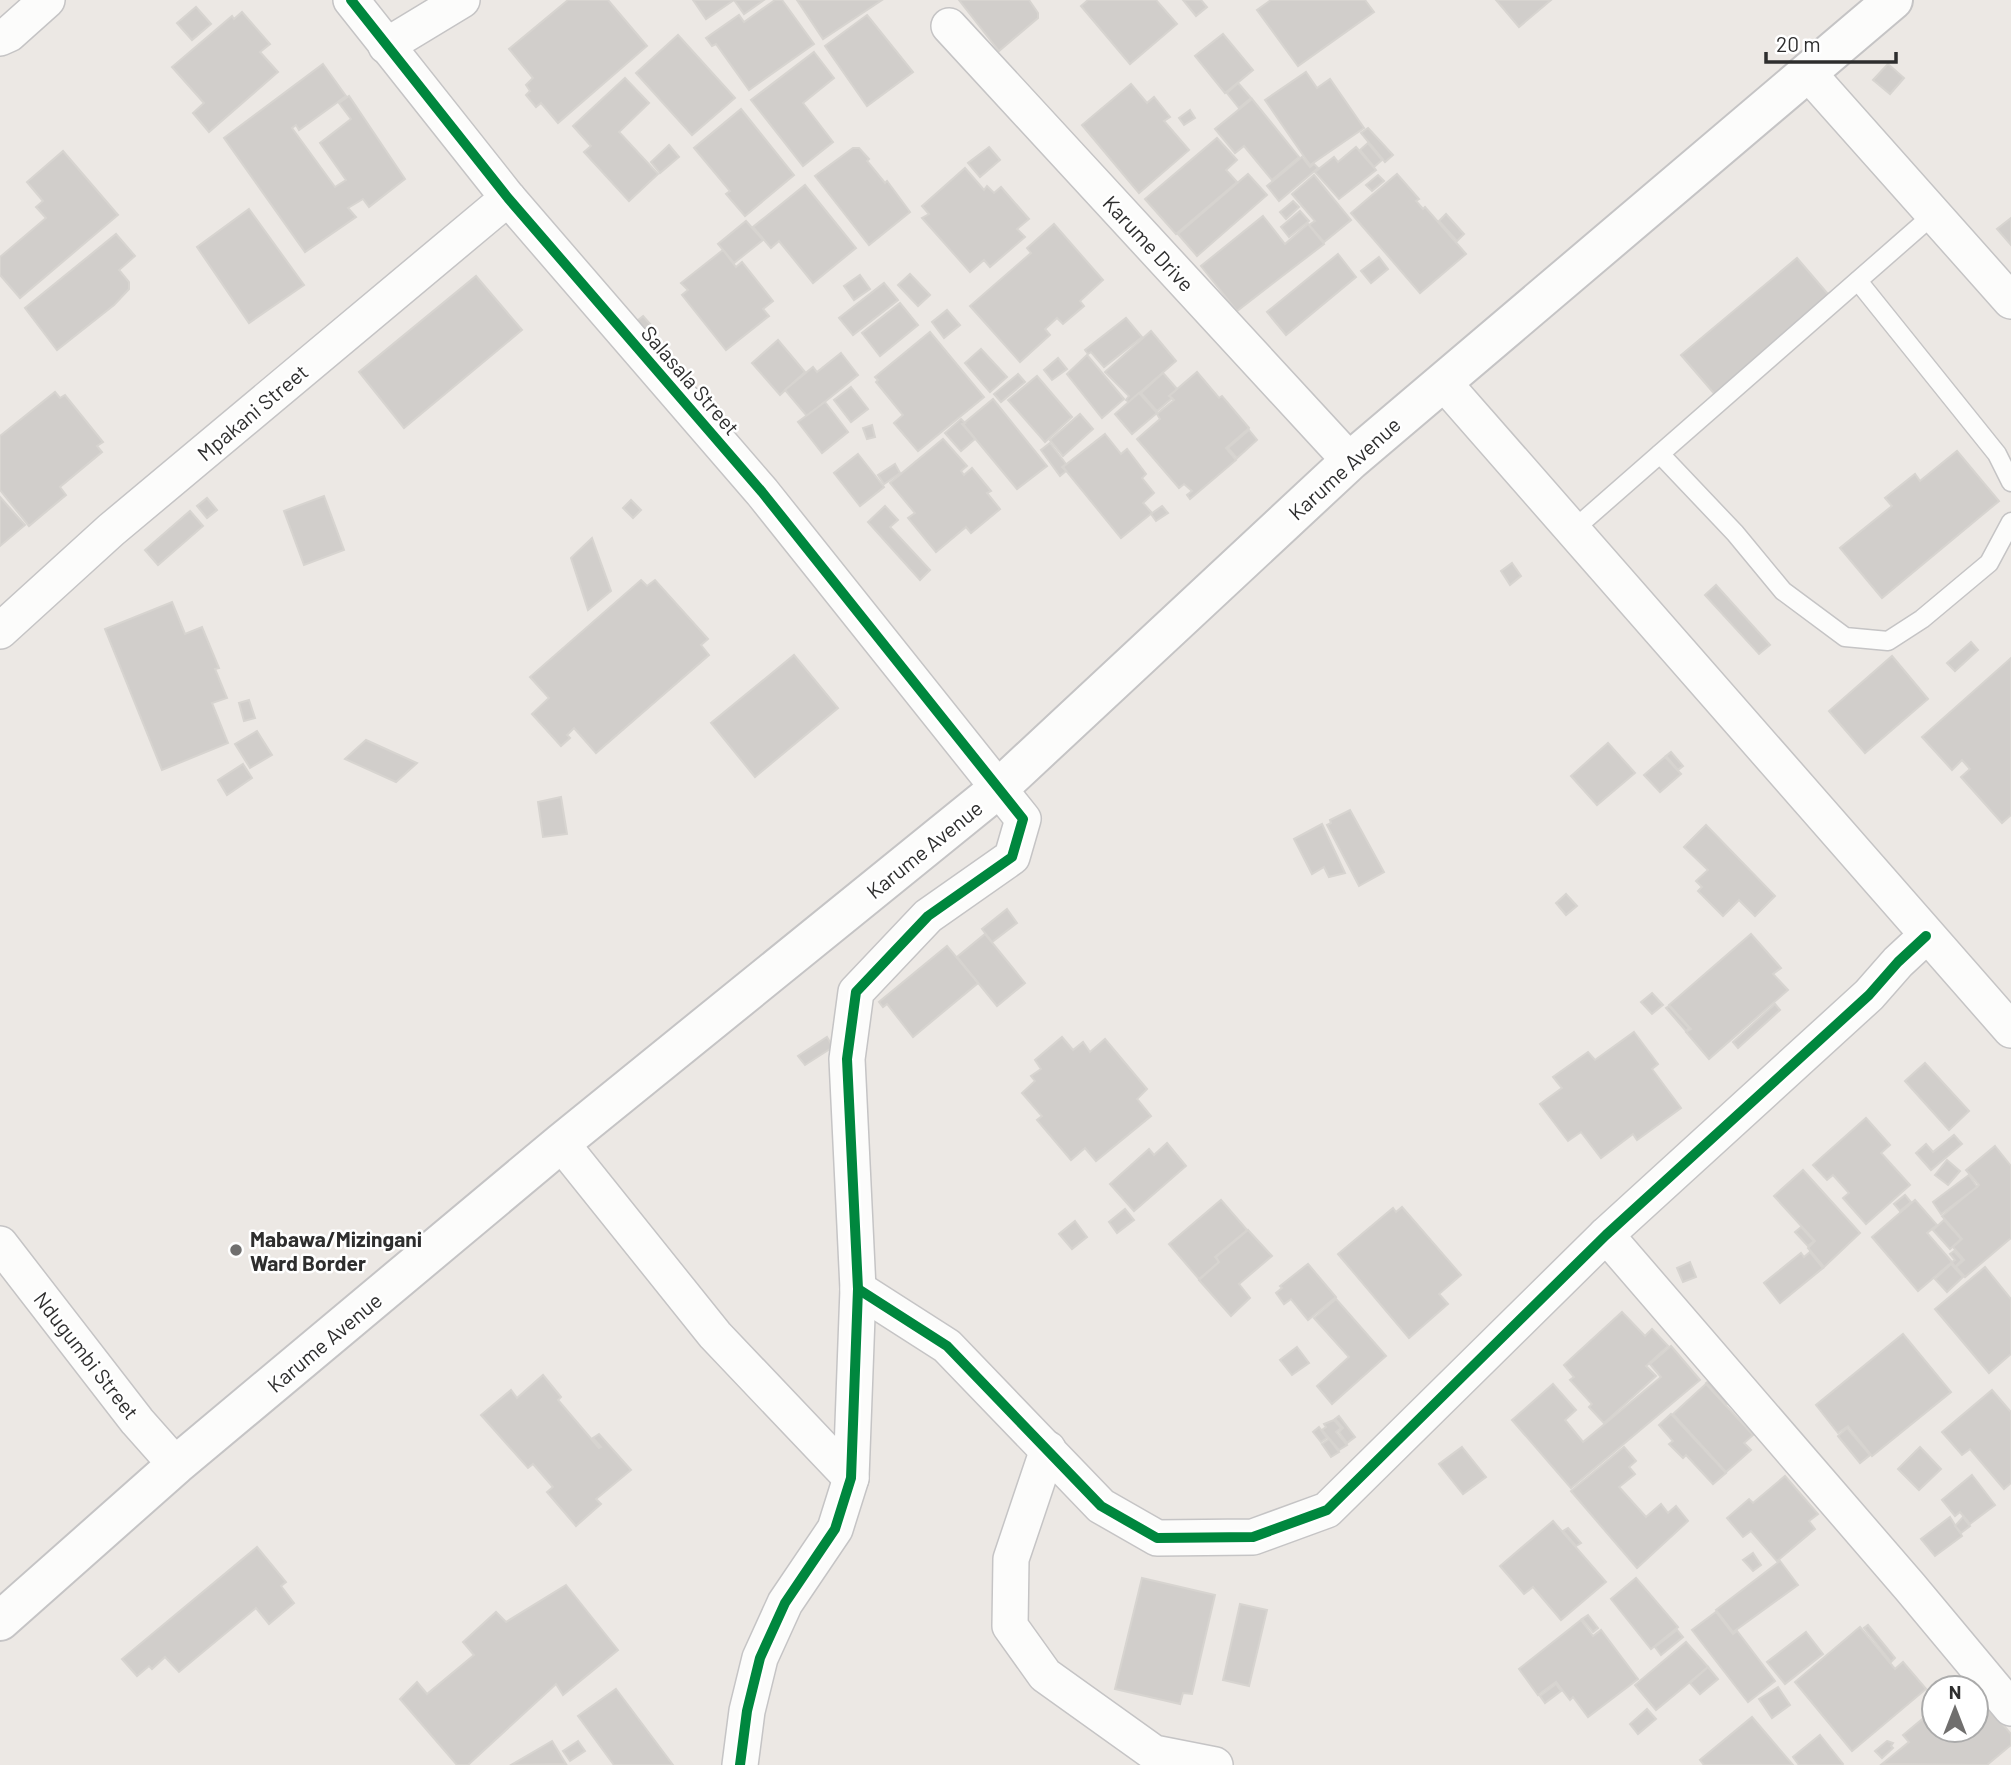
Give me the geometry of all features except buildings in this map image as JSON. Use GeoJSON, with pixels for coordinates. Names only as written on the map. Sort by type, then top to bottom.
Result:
{"type":"FeatureCollection","features":[{"type":"Feature","properties":{"kind":"main road","name":"Karume Avenue"},"geometry":{"type":"LineString","coordinates":[[0,1621],[176,1465],[561,1143],[999,788],[1350,461],[1893,0]]}},
{"type":"Feature","properties":{"kind":"street"},"geometry":{"type":"LineString","coordinates":[[0,38],[9,34],[47,0]]}},
{"type":"Feature","properties":{"kind":"street","name":"Salasala Street"},"geometry":{"type":"LineString","coordinates":[[351,0],[508,198],[762,492],[1023,820],[1012,856],[928,916],[856,992],[847,1059],[858,1289]]}},
{"type":"Feature","properties":{"kind":"street"},"geometry":{"type":"LineString","coordinates":[[386,46],[461,0]]}},
{"type":"Feature","properties":{"kind":"street","name":"Karume Drive"},"geometry":{"type":"LineString","coordinates":[[949,26],[1350,461]]}},
{"type":"Feature","properties":{"kind":"street"},"geometry":{"type":"LineString","coordinates":[[1808,73],[2011,301]]}},
{"type":"Feature","properties":{"kind":"street","name":"Mpakani Street"},"geometry":{"type":"LineString","coordinates":[[0,631],[111,530],[508,198]]}},
{"type":"Feature","properties":{"kind":"street"},"geometry":{"type":"LineString","coordinates":[[1443,382],[2011,1030]]}},
{"type":"Feature","properties":{"kind":"street"},"geometry":{"type":"LineString","coordinates":[[858,1289],[947,1346],[1101,1506],[1157,1538],[1253,1537],[1326,1510],[1606,1235],[1869,995],[1926,936]]}},
{"type":"Feature","properties":{"kind":"street"},"geometry":{"type":"LineString","coordinates":[[561,1143],[715,1335],[851,1478]]}},
{"type":"Feature","properties":{"kind":"street"},"geometry":{"type":"LineString","coordinates":[[1606,1235],[1910,1587],[2011,1709]]}},
{"type":"Feature","properties":{"kind":"street","name":"Ndugumbi Street"},"geometry":{"type":"LineString","coordinates":[[0,1244],[137,1421],[176,1465]]}},
{"type":"Feature","properties":{"kind":"street"},"geometry":{"type":"LineString","coordinates":[[740,1765],[747,1712],[760,1658],[785,1603],[835,1528],[851,1478],[858,1289]]}},
{"type":"Feature","properties":{"kind":"street"},"geometry":{"type":"LineString","coordinates":[[1048,1449],[1011,1559],[1010,1626],[1045,1675],[1154,1754],[1215,1765]]}},
{"type":"Feature","properties":{"kind":"lane"},"geometry":{"type":"LineString","coordinates":[[1573,530],[1934,214]]}},
{"type":"Feature","properties":{"kind":"lane"},"geometry":{"type":"LineString","coordinates":[[1858,281],[1997,454],[2011,482]]}},
{"type":"Feature","properties":{"kind":"lane"},"geometry":{"type":"LineString","coordinates":[[1660,454],[1735,533],[1783,591],[1845,636],[1888,641],[1922,620],[1989,562],[2011,522]]}},
{"type":"Feature","properties":{"kind":"cycle path"},"geometry":{"type":"LineString","coordinates":[[351,0],[508,198],[762,492],[1023,819],[1012,857],[928,916],[856,992],[847,1059],[858,1289],[851,1478],[835,1529],[785,1603],[760,1658],[747,1711],[740,1765]]}},
{"type":"Feature","properties":{"kind":"cycle path"},"geometry":{"type":"LineString","coordinates":[[858,1289],[947,1346],[1101,1506],[1157,1538],[1253,1537],[1327,1510],[1606,1235],[1869,995],[1926,936]]}},
{"type":"Feature","properties":{"kind":"place","name":"Mabawa/Mizingani Ward Border"},"geometry":{"type":"Point","coordinates":[236,1250]}}]}
